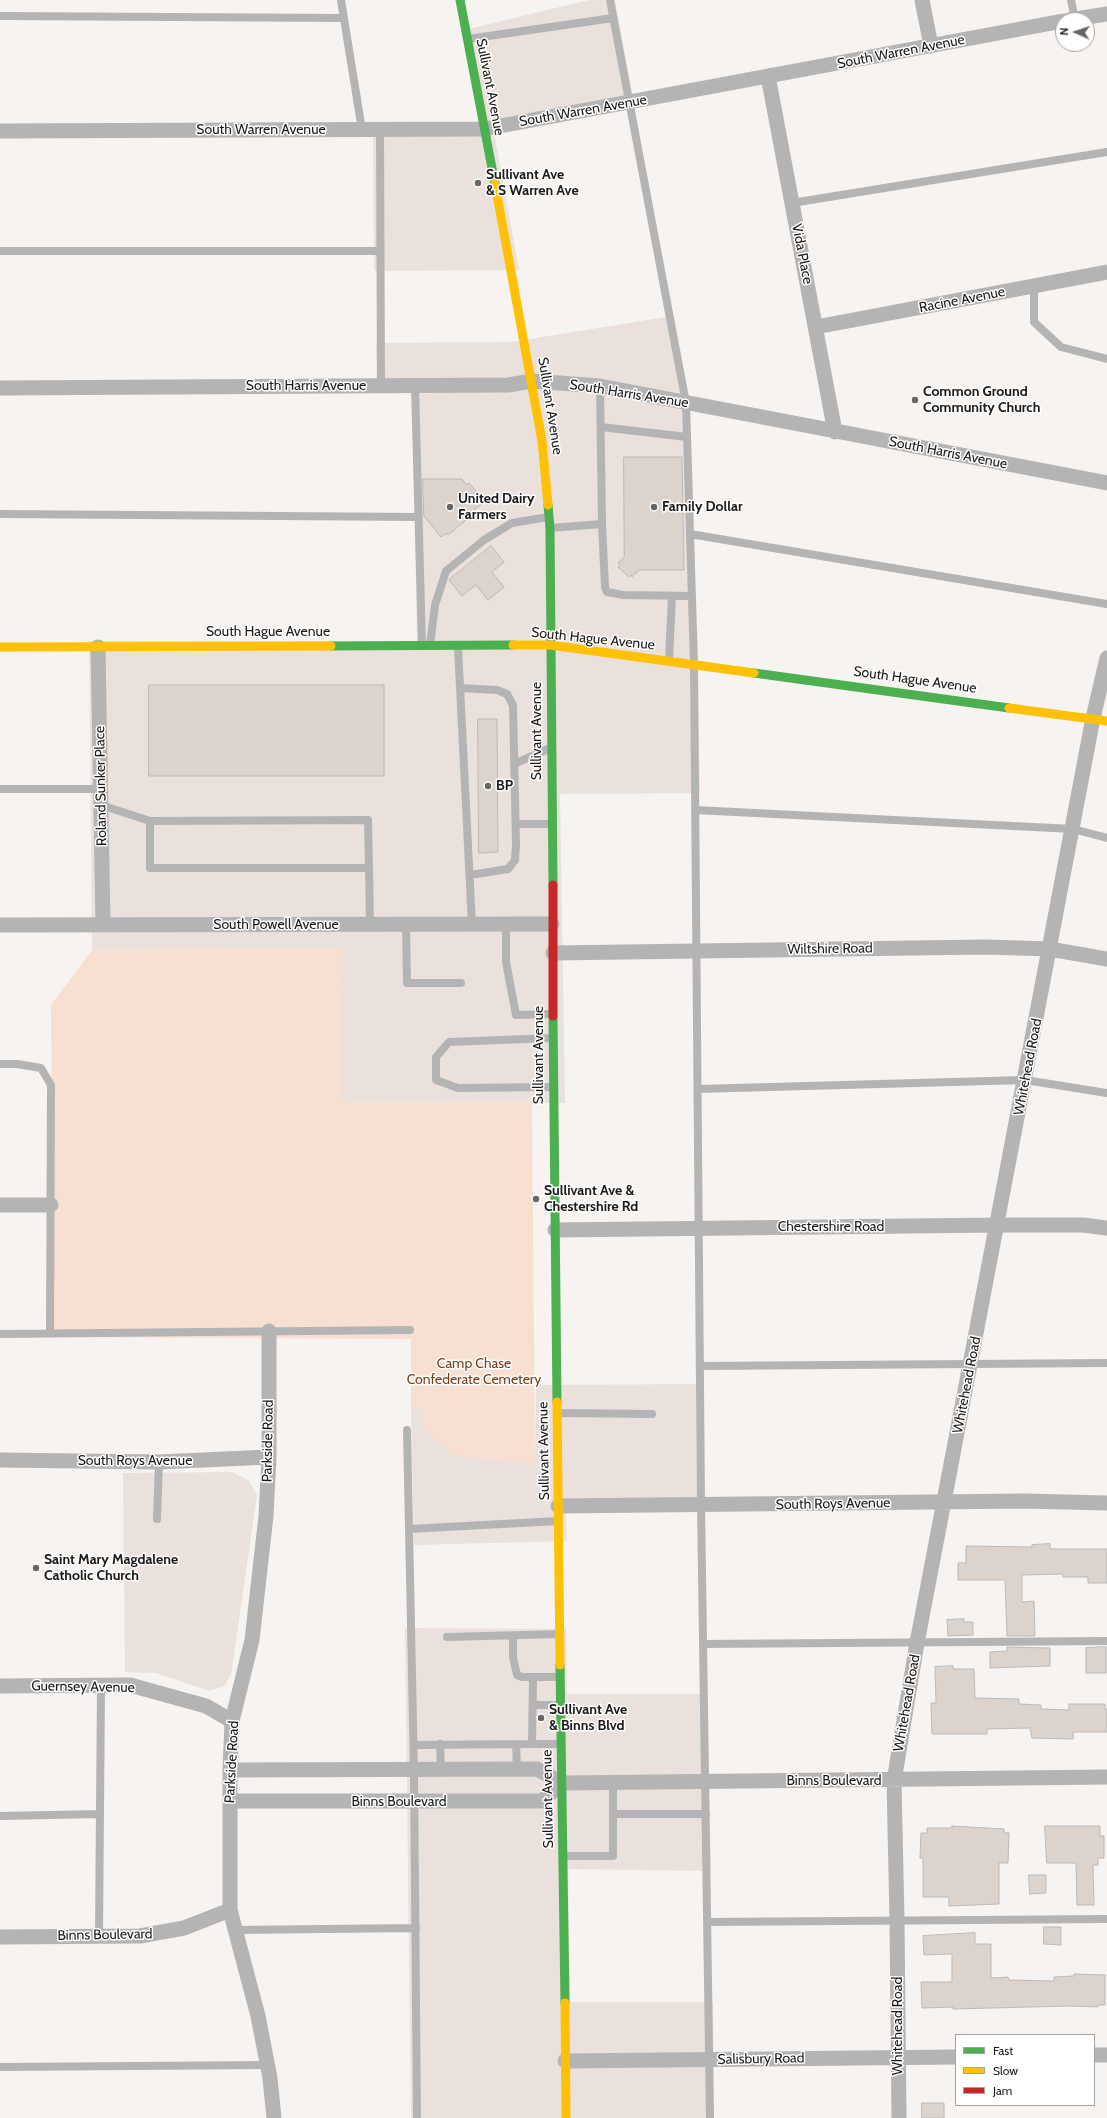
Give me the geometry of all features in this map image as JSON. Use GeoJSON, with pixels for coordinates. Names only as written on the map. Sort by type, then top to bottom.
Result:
{"type":"FeatureCollection","features":[{"type":"Feature","properties":{"kind":"main road","name":"Sullivant Avenue"},"geometry":{"type":"LineString","coordinates":[[460,0],[532,381],[542,440],[550,528],[553,1038],[566,2118]]}},
{"type":"Feature","properties":{"kind":"main road","name":"South Hague Avenue"},"geometry":{"type":"LineString","coordinates":[[0,647],[550,645],[1100,719]]}},
{"type":"Feature","properties":{"kind":"street"},"geometry":{"type":"LineString","coordinates":[[922,0],[931,46]]}},
{"type":"Feature","properties":{"kind":"street","name":"South Warren Avenue"},"geometry":{"type":"LineString","coordinates":[[1095,16],[1107,14]]}},
{"type":"Feature","properties":{"kind":"street","name":"South Warren Avenue"},"geometry":{"type":"LineString","coordinates":[[0,131],[484,129],[1055,23]]}},
{"type":"Feature","properties":{"kind":"street","name":"Vida Place"},"geometry":{"type":"LineString","coordinates":[[768,76],[836,432]]}},
{"type":"Feature","properties":{"kind":"street","name":"Racine Avenue"},"geometry":{"type":"LineString","coordinates":[[816,328],[1107,272]]}},
{"type":"Feature","properties":{"kind":"street","name":"South Harris Avenue"},"geometry":{"type":"LineString","coordinates":[[0,388],[508,385],[532,381],[600,386],[1107,483]]}},
{"type":"Feature","properties":{"kind":"street","name":"Roland Sunker Place"},"geometry":{"type":"LineString","coordinates":[[98,647],[103,924]]}},
{"type":"Feature","properties":{"kind":"street","name":"Whitehead Road"},"geometry":{"type":"LineString","coordinates":[[899,2118],[894,1781],[917,1643],[1073,829],[1100,719],[1107,658]]}},
{"type":"Feature","properties":{"kind":"street","name":"South Powell Avenue"},"geometry":{"type":"LineString","coordinates":[[0,925],[103,924],[472,926],[552,924]]}},
{"type":"Feature","properties":{"kind":"street","name":"Wiltshire Road"},"geometry":{"type":"LineString","coordinates":[[553,953],[985,947],[1050,950],[1107,959]]}},
{"type":"Feature","properties":{"kind":"street"},"geometry":{"type":"LineString","coordinates":[[0,1205],[51,1205]]}},
{"type":"Feature","properties":{"kind":"street","name":"Chestershire Road"},"geometry":{"type":"LineString","coordinates":[[555,1230],[998,1225],[1083,1225],[1107,1228]]}},
{"type":"Feature","properties":{"kind":"street","name":"Parkside Road"},"geometry":{"type":"LineString","coordinates":[[269,1332],[269,1457],[266,1516],[252,1640],[232,1721],[230,1770],[230,1910],[234,1930],[258,2016],[268,2065],[274,2118]]}},
{"type":"Feature","properties":{"kind":"street","name":"South Roys Avenue"},"geometry":{"type":"LineString","coordinates":[[0,1460],[159,1462],[269,1457]]}},
{"type":"Feature","properties":{"kind":"street","name":"South Roys Avenue"},"geometry":{"type":"LineString","coordinates":[[558,1514],[701,1505],[1024,1501],[1107,1503]]}},
{"type":"Feature","properties":{"kind":"street","name":"Guernsey Avenue"},"geometry":{"type":"LineString","coordinates":[[0,1686],[130,1685],[206,1706],[232,1721]]}},
{"type":"Feature","properties":{"kind":"street"},"geometry":{"type":"LineString","coordinates":[[230,1770],[414,1771],[537,1769],[562,1784]]}},
{"type":"Feature","properties":{"kind":"street","name":"Binns Boulevard"},"geometry":{"type":"LineString","coordinates":[[230,1801],[542,1801],[562,1784],[613,1782],[894,1781],[1107,1777]]}},
{"type":"Feature","properties":{"kind":"street","name":"Binns Boulevard"},"geometry":{"type":"LineString","coordinates":[[0,1937],[140,1936],[161,1934],[184,1928],[230,1910]]}},
{"type":"Feature","properties":{"kind":"street"},"geometry":{"type":"LineString","coordinates":[[1095,2055],[1107,2055]]}},
{"type":"Feature","properties":{"kind":"street","name":"Salisbury Road"},"geometry":{"type":"LineString","coordinates":[[565,2061],[955,2057]]}},
{"type":"Feature","properties":{"kind":"lane"},"geometry":{"type":"LineString","coordinates":[[341,0],[362,130]]}},
{"type":"Feature","properties":{"kind":"lane"},"geometry":{"type":"LineString","coordinates":[[610,0],[686,403],[694,664],[701,1505],[710,2118]]}},
{"type":"Feature","properties":{"kind":"lane"},"geometry":{"type":"LineString","coordinates":[[1070,12],[1071,0]]}},
{"type":"Feature","properties":{"kind":"lane"},"geometry":{"type":"LineString","coordinates":[[0,16],[344,18]]}},
{"type":"Feature","properties":{"kind":"lane"},"geometry":{"type":"LineString","coordinates":[[467,39],[613,18]]}},
{"type":"Feature","properties":{"kind":"lane"},"geometry":{"type":"LineString","coordinates":[[380,130],[381,386]]}},
{"type":"Feature","properties":{"kind":"lane"},"geometry":{"type":"LineString","coordinates":[[792,203],[1107,152]]}},
{"type":"Feature","properties":{"kind":"lane"},"geometry":{"type":"LineString","coordinates":[[0,251],[380,251]]}},
{"type":"Feature","properties":{"kind":"lane"},"geometry":{"type":"LineString","coordinates":[[1034,286],[1034,322],[1061,348],[1107,359]]}},
{"type":"Feature","properties":{"kind":"lane"},"geometry":{"type":"LineString","coordinates":[[414,386],[418,517],[426,646]]}},
{"type":"Feature","properties":{"kind":"lane"},"geometry":{"type":"LineString","coordinates":[[600,386],[602,524],[605,586],[607,592],[623,595],[692,596]]}},
{"type":"Feature","properties":{"kind":"lane"},"geometry":{"type":"LineString","coordinates":[[601,426],[687,437]]}},
{"type":"Feature","properties":{"kind":"lane"},"geometry":{"type":"LineString","coordinates":[[0,514],[418,517]]}},
{"type":"Feature","properties":{"kind":"lane"},"geometry":{"type":"LineString","coordinates":[[426,646],[435,605],[446,571],[484,540],[512,523],[549,517]]}},
{"type":"Feature","properties":{"kind":"lane"},"geometry":{"type":"LineString","coordinates":[[550,528],[602,524]]}},
{"type":"Feature","properties":{"kind":"lane"},"geometry":{"type":"LineString","coordinates":[[690,534],[1107,604]]}},
{"type":"Feature","properties":{"kind":"lane"},"geometry":{"type":"LineString","coordinates":[[669,661],[672,596]]}},
{"type":"Feature","properties":{"kind":"lane"},"geometry":{"type":"LineString","coordinates":[[458,646],[472,926]]}},
{"type":"Feature","properties":{"kind":"lane"},"geometry":{"type":"LineString","coordinates":[[461,688],[497,690],[507,694],[513,705],[516,824],[515,860],[508,869],[470,874]]}},
{"type":"Feature","properties":{"kind":"lane"},"geometry":{"type":"LineString","coordinates":[[514,764],[551,748]]}},
{"type":"Feature","properties":{"kind":"lane"},"geometry":{"type":"LineString","coordinates":[[0,790],[101,789]]}},
{"type":"Feature","properties":{"kind":"lane"},"geometry":{"type":"LineString","coordinates":[[101,805],[150,821],[368,820],[370,925]]}},
{"type":"Feature","properties":{"kind":"lane"},"geometry":{"type":"LineString","coordinates":[[695,810],[1073,829],[1107,838]]}},
{"type":"Feature","properties":{"kind":"lane"},"geometry":{"type":"LineString","coordinates":[[150,821],[150,868],[368,868]]}},
{"type":"Feature","properties":{"kind":"lane"},"geometry":{"type":"LineString","coordinates":[[516,824],[551,824]]}},
{"type":"Feature","properties":{"kind":"lane"},"geometry":{"type":"LineString","coordinates":[[406,925],[407,983],[461,983]]}},
{"type":"Feature","properties":{"kind":"lane"},"geometry":{"type":"LineString","coordinates":[[506,925],[506,962],[516,1015],[553,1014]]}},
{"type":"Feature","properties":{"kind":"lane"},"geometry":{"type":"LineString","coordinates":[[553,1038],[449,1042],[436,1058],[436,1080],[458,1088],[554,1087]]}},
{"type":"Feature","properties":{"kind":"lane"},"geometry":{"type":"LineString","coordinates":[[0,1064],[17,1064],[41,1068],[51,1085],[50,1334]]}},
{"type":"Feature","properties":{"kind":"lane"},"geometry":{"type":"LineString","coordinates":[[698,1089],[1025,1080],[1107,1093]]}},
{"type":"Feature","properties":{"kind":"lane"},"geometry":{"type":"LineString","coordinates":[[0,1334],[410,1330]]}},
{"type":"Feature","properties":{"kind":"lane"},"geometry":{"type":"LineString","coordinates":[[700,1366],[1107,1363]]}},
{"type":"Feature","properties":{"kind":"lane"},"geometry":{"type":"LineString","coordinates":[[557,1413],[652,1414]]}},
{"type":"Feature","properties":{"kind":"lane"},"geometry":{"type":"LineString","coordinates":[[407,1430],[415,1802],[417,2118]]}},
{"type":"Feature","properties":{"kind":"lane"},"geometry":{"type":"LineString","coordinates":[[158,1519],[159,1462]]}},
{"type":"Feature","properties":{"kind":"lane"},"geometry":{"type":"LineString","coordinates":[[409,1529],[558,1514]]}},
{"type":"Feature","properties":{"kind":"lane"},"geometry":{"type":"LineString","coordinates":[[447,1637],[560,1634]]}},
{"type":"Feature","properties":{"kind":"lane"},"geometry":{"type":"LineString","coordinates":[[513,1636],[513,1657],[517,1675],[522,1677],[560,1677]]}},
{"type":"Feature","properties":{"kind":"lane"},"geometry":{"type":"LineString","coordinates":[[703,1644],[1107,1641]]}},
{"type":"Feature","properties":{"kind":"lane"},"geometry":{"type":"LineString","coordinates":[[532,1744],[533,1677]]}},
{"type":"Feature","properties":{"kind":"lane"},"geometry":{"type":"LineString","coordinates":[[99,1936],[101,1685]]}},
{"type":"Feature","properties":{"kind":"lane"},"geometry":{"type":"LineString","coordinates":[[533,1705],[560,1704]]}},
{"type":"Feature","properties":{"kind":"lane"},"geometry":{"type":"LineString","coordinates":[[440,1744],[441,1770]]}},
{"type":"Feature","properties":{"kind":"lane"},"geometry":{"type":"LineString","coordinates":[[516,1744],[517,1770]]}},
{"type":"Feature","properties":{"kind":"lane"},"geometry":{"type":"LineString","coordinates":[[414,1745],[561,1744]]}},
{"type":"Feature","properties":{"kind":"lane"},"geometry":{"type":"LineString","coordinates":[[563,1856],[613,1856],[613,1782]]}},
{"type":"Feature","properties":{"kind":"lane"},"geometry":{"type":"LineString","coordinates":[[0,1816],[100,1814]]}},
{"type":"Feature","properties":{"kind":"lane"},"geometry":{"type":"LineString","coordinates":[[614,1814],[706,1814]]}},
{"type":"Feature","properties":{"kind":"lane"},"geometry":{"type":"LineString","coordinates":[[707,1922],[1107,1919]]}},
{"type":"Feature","properties":{"kind":"lane"},"geometry":{"type":"LineString","coordinates":[[234,1930],[416,1928]]}},
{"type":"Feature","properties":{"kind":"lane"},"geometry":{"type":"LineString","coordinates":[[0,2067],[268,2065]]}},
{"type":"Feature","properties":{"kind":"shaded area"},"geometry":{"type":"Polygon","coordinates":[[[589,0],[615,0],[635,108],[494,132],[519,270],[374,271],[373,122],[481,123],[464,30],[589,0]]]}},
{"type":"Feature","properties":{"kind":"shaded area"},"geometry":{"type":"Polygon","coordinates":[[[666,317],[690,417],[700,793],[560,794],[565,1103],[341,1102],[341,948],[92,950],[89,641],[417,641],[412,380],[377,380],[376,343],[511,342],[666,317]]]}},
{"type":"Feature","properties":{"kind":"shaded area"},"geometry":{"type":"Polygon","coordinates":[[[696,1384],[697,1500],[565,1499],[567,1541],[414,1545],[411,1409],[423,1408],[535,1465],[536,1385],[696,1384]]]}},
{"type":"Feature","properties":{"kind":"shaded area"},"geometry":{"type":"Polygon","coordinates":[[[232,1472],[248,1480],[257,1495],[231,1675],[224,1686],[209,1691],[156,1673],[125,1672],[123,1473],[232,1472]]]}},
{"type":"Feature","properties":{"kind":"shaded area"},"geometry":{"type":"Polygon","coordinates":[[[405,1628],[566,1629],[567,1694],[707,1694],[711,1871],[568,1869],[570,2002],[713,2002],[714,2118],[411,2118],[405,1628]]]}},
{"type":"Feature","properties":{"kind":"green space","name":"Camp Chase Confederate Cemetery"},"geometry":{"type":"Polygon","coordinates":[[[342,948],[341,1102],[532,1103],[535,1465],[452,1455],[423,1428],[423,1408],[411,1409],[411,1339],[53,1337],[51,1005],[92,950],[342,948]]]}},
{"type":"Feature","properties":{"kind":"building","name":"Family Dollar"},"geometry":{"type":"Polygon","coordinates":[[[624,457],[682,457],[684,570],[639,570],[632,577],[631,575],[629,577],[618,567],[620,565],[618,563],[624,557],[624,457]]]}},
{"type":"Feature","properties":{"kind":"building","name":"United Dairy Farmers"},"geometry":{"type":"Polygon","coordinates":[[[423,479],[462,479],[467,485],[469,483],[481,497],[478,499],[482,504],[474,510],[476,512],[448,535],[447,533],[441,537],[424,516],[423,479]]]}},
{"type":"Feature","properties":{"kind":"building","name":"United Dairy Farmers"},"geometry":{"type":"Polygon","coordinates":[[[491,546],[504,562],[492,572],[504,587],[488,600],[476,585],[462,596],[449,580],[491,546]]]}},
{"type":"Feature","properties":{"kind":"building"},"geometry":{"type":"Polygon","coordinates":[[[149,685],[384,685],[384,776],[149,776],[149,685]]]}},
{"type":"Feature","properties":{"kind":"building","name":"BP"},"geometry":{"type":"Polygon","coordinates":[[[478,719],[497,719],[498,852],[479,853],[478,719]]]}},
{"type":"Feature","properties":{"kind":"building"},"geometry":{"type":"Polygon","coordinates":[[[1050,1544],[1050,1549],[1107,1549],[1107,1583],[1088,1583],[1088,1577],[1063,1577],[1063,1574],[1022,1575],[1022,1602],[1034,1601],[1035,1636],[1007,1636],[1005,1580],[958,1580],[958,1563],[966,1563],[966,1546],[1032,1547],[1032,1545],[1050,1544]]]}},
{"type":"Feature","properties":{"kind":"building"},"geometry":{"type":"Polygon","coordinates":[[[964,1619],[964,1622],[973,1622],[973,1635],[948,1636],[947,1620],[964,1619]]]}},
{"type":"Feature","properties":{"kind":"building"},"geometry":{"type":"Polygon","coordinates":[[[1007,1647],[1050,1648],[1050,1666],[990,1668],[990,1652],[1007,1651],[1007,1647]]]}},
{"type":"Feature","properties":{"kind":"building"},"geometry":{"type":"Polygon","coordinates":[[[1106,1647],[1106,1673],[1086,1673],[1086,1648],[1106,1647]]]}},
{"type":"Feature","properties":{"kind":"building"},"geometry":{"type":"Polygon","coordinates":[[[953,1666],[953,1669],[974,1669],[975,1698],[1019,1699],[1019,1704],[1041,1705],[1041,1709],[1069,1710],[1069,1704],[1105,1704],[1105,1709],[1107,1709],[1107,1732],[1073,1732],[1073,1739],[1032,1738],[1030,1728],[987,1729],[987,1734],[932,1734],[931,1703],[936,1703],[935,1667],[953,1666]]]}},
{"type":"Feature","properties":{"kind":"building"},"geometry":{"type":"Polygon","coordinates":[[[952,1826],[1004,1829],[1004,1833],[1009,1833],[1008,1863],[999,1863],[999,1904],[949,1906],[949,1897],[923,1897],[923,1858],[920,1858],[921,1833],[927,1833],[927,1828],[952,1828],[952,1826]]]}},
{"type":"Feature","properties":{"kind":"building"},"geometry":{"type":"Polygon","coordinates":[[[1045,1826],[1100,1826],[1100,1836],[1104,1836],[1104,1858],[1098,1858],[1098,1865],[1093,1865],[1094,1905],[1077,1905],[1076,1863],[1047,1863],[1045,1826]]]}},
{"type":"Feature","properties":{"kind":"building"},"geometry":{"type":"Polygon","coordinates":[[[1029,1875],[1046,1875],[1046,1893],[1030,1894],[1029,1875]]]}},
{"type":"Feature","properties":{"kind":"building"},"geometry":{"type":"Polygon","coordinates":[[[1044,1927],[1061,1927],[1061,1945],[1044,1944],[1044,1927]]]}},
{"type":"Feature","properties":{"kind":"building"},"geometry":{"type":"Polygon","coordinates":[[[975,1933],[975,1944],[991,1944],[991,1978],[1008,1977],[1009,1980],[1054,1981],[1054,1977],[1074,1976],[1074,1974],[1105,1975],[1105,2005],[1098,2005],[1098,2007],[922,2008],[921,1982],[952,1982],[952,1954],[924,1955],[923,1936],[975,1933]]]}},
{"type":"Feature","properties":{"kind":"building"},"geometry":{"type":"Polygon","coordinates":[[[922,2103],[944,2103],[944,2118],[922,2118],[922,2103]]]}},
{"type":"Feature","properties":{"kind":"traffic: fast"},"geometry":{"type":"LineString","coordinates":[[460,0],[495,184]]}},
{"type":"Feature","properties":{"kind":"traffic: fast"},"geometry":{"type":"LineString","coordinates":[[548,505],[550,528],[553,885]]}},
{"type":"Feature","properties":{"kind":"traffic: fast"},"geometry":{"type":"LineString","coordinates":[[331,646],[513,645]]}},
{"type":"Feature","properties":{"kind":"traffic: fast"},"geometry":{"type":"LineString","coordinates":[[754,673],[1009,708]]}},
{"type":"Feature","properties":{"kind":"traffic: fast"},"geometry":{"type":"LineString","coordinates":[[553,1016],[557,1402]]}},
{"type":"Feature","properties":{"kind":"traffic: fast"},"geometry":{"type":"LineString","coordinates":[[560,1665],[565,2003]]}},
{"type":"Feature","properties":{"kind":"traffic: slow"},"geometry":{"type":"LineString","coordinates":[[495,184],[542,441],[548,505]]}},
{"type":"Feature","properties":{"kind":"traffic: slow"},"geometry":{"type":"LineString","coordinates":[[513,645],[550,645],[754,673]]}},
{"type":"Feature","properties":{"kind":"traffic: slow"},"geometry":{"type":"LineString","coordinates":[[0,647],[331,646]]}},
{"type":"Feature","properties":{"kind":"traffic: slow"},"geometry":{"type":"LineString","coordinates":[[1009,708],[1107,721]]}},
{"type":"Feature","properties":{"kind":"traffic: slow"},"geometry":{"type":"LineString","coordinates":[[557,1402],[560,1665]]}},
{"type":"Feature","properties":{"kind":"traffic: slow"},"geometry":{"type":"LineString","coordinates":[[565,2003],[566,2118]]}},
{"type":"Feature","properties":{"kind":"traffic: jam"},"geometry":{"type":"LineString","coordinates":[[553,885],[553,1016]]}},
{"type":"Feature","properties":{"kind":"place","name":"Sullivant Ave & S Warren Ave"},"geometry":{"type":"Point","coordinates":[478,183]}},
{"type":"Feature","properties":{"kind":"place","name":"Common Ground Community Church"},"geometry":{"type":"Point","coordinates":[915,400]}},
{"type":"Feature","properties":{"kind":"place","name":"United Dairy Farmers"},"geometry":{"type":"Point","coordinates":[450,507]}},
{"type":"Feature","properties":{"kind":"place","name":"Family Dollar"},"geometry":{"type":"Point","coordinates":[654,507]}},
{"type":"Feature","properties":{"kind":"place","name":"BP"},"geometry":{"type":"Point","coordinates":[488,786]}},
{"type":"Feature","properties":{"kind":"place","name":"Sullivant Ave & Chestershire Rd"},"geometry":{"type":"Point","coordinates":[536,1199]}},
{"type":"Feature","properties":{"kind":"place","name":"Saint Mary Magdalene Catholic Church"},"geometry":{"type":"Point","coordinates":[36,1568]}},
{"type":"Feature","properties":{"kind":"place","name":"Sullivant Ave & Binns Blvd"},"geometry":{"type":"Point","coordinates":[541,1718]}}]}
